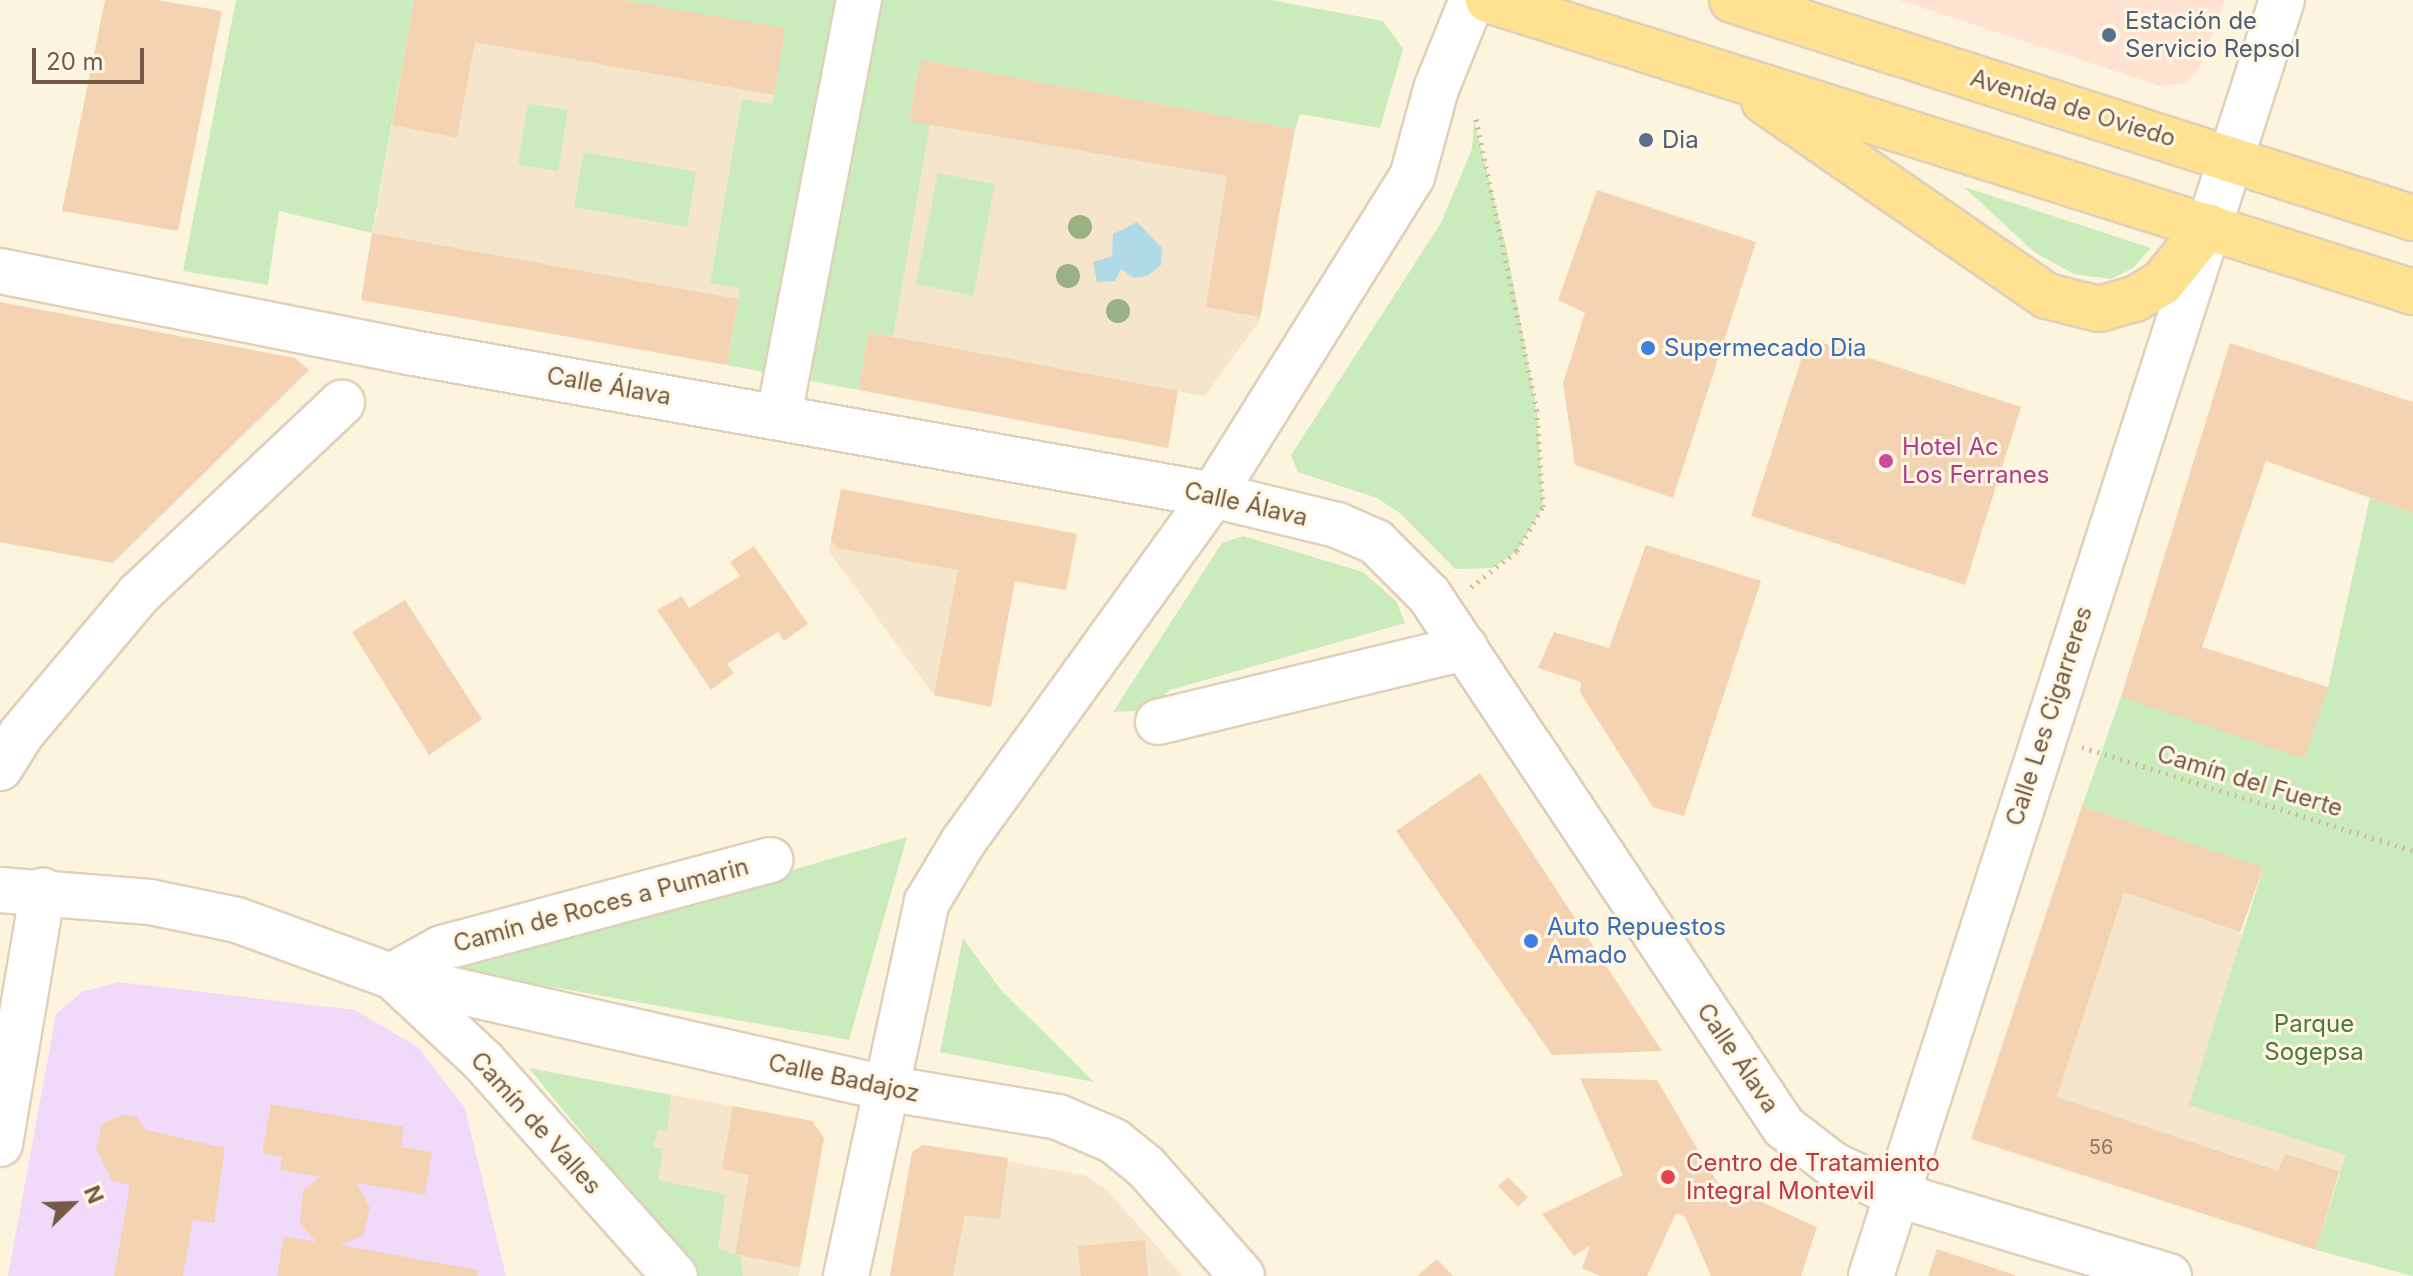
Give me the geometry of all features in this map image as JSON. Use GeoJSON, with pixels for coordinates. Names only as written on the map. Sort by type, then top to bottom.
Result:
{"type":"FeatureCollection","features":[{"type":"Feature","properties":{"kind":"main road"},"geometry":{"type":"LineString","coordinates":[[1488,0],[2413,292]]}},
{"type":"Feature","properties":{"kind":"main road","name":"Avenida de Oviedo"},"geometry":{"type":"LineString","coordinates":[[1732,0],[2413,218]]}},
{"type":"Feature","properties":{"kind":"main road"},"geometry":{"type":"LineString","coordinates":[[1722,74],[2047,296],[2099,309],[2135,299],[2162,283],[2208,226]]}},
{"type":"Feature","properties":{"kind":"street"},"geometry":{"type":"LineString","coordinates":[[779,415],[859,0]]}},
{"type":"Feature","properties":{"kind":"street"},"geometry":{"type":"LineString","coordinates":[[846,1276],[927,902],[1089,666],[1213,495],[1412,177],[1472,0]]}},
{"type":"Feature","properties":{"kind":"street","name":"Calle Les Cigarreres"},"geometry":{"type":"LineString","coordinates":[[1871,1276],[2208,226],[2227,157],[2282,0]]}},
{"type":"Feature","properties":{"kind":"street","name":"Calle Álava"},"geometry":{"type":"LineString","coordinates":[[0,271],[408,352],[779,415],[1213,495],[1337,525],[1376,542],[1429,595],[1784,1127],[1832,1164],[1895,1194],[2169,1276]]}},
{"type":"Feature","properties":{"kind":"street"},"geometry":{"type":"LineString","coordinates":[[0,768],[21,734],[139,594],[342,403]]}},
{"type":"Feature","properties":{"kind":"street"},"geometry":{"type":"LineString","coordinates":[[1158,722],[1465,648]]}},
{"type":"Feature","properties":{"kind":"street","name":"Camín de Roces a Pumarin"},"geometry":{"type":"LineString","coordinates":[[391,976],[442,948],[770,860]]}},
{"type":"Feature","properties":{"kind":"street","name":"Calle Badajoz"},"geometry":{"type":"LineString","coordinates":[[0,890],[43,891],[150,902],[237,920],[391,976],[885,1088],[1058,1117],[1114,1141],[1146,1167],[1242,1276]]}},
{"type":"Feature","properties":{"kind":"street"},"geometry":{"type":"LineString","coordinates":[[0,1144],[43,891]]}},
{"type":"Feature","properties":{"kind":"street","name":"Camín de Valles"},"geometry":{"type":"LineString","coordinates":[[391,976],[484,1062],[675,1276]]}},
{"type":"Feature","properties":{"kind":"path"},"geometry":{"type":"LineString","coordinates":[[1459,596],[1517,551],[1543,507],[1537,411],[1507,251],[1474,120],[1478,98]]}},
{"type":"Feature","properties":{"kind":"path","name":"Camín del Fuerte"},"geometry":{"type":"LineString","coordinates":[[2075,745],[2413,851]]}},
{"type":"Feature","properties":{"kind":"shaded area"},"geometry":{"type":"Polygon","coordinates":[[[414,0],[621,0],[785,28],[772,105],[742,100],[710,282],[740,289],[727,365],[361,300],[414,0]]]}},
{"type":"Feature","properties":{"kind":"shaded area","name":"Estación de Servicio Repsol"},"geometry":{"type":"Polygon","coordinates":[[[1899,0],[2225,0],[2199,70],[2185,83],[2160,86],[1899,0]]]}},
{"type":"Feature","properties":{"kind":"shaded area"},"geometry":{"type":"Polygon","coordinates":[[[920,60],[1295,129],[1260,320],[1205,396],[1178,391],[1168,448],[859,390],[868,332],[892,336],[920,60]]]}},
{"type":"Feature","properties":{"kind":"shaded area"},"geometry":{"type":"Polygon","coordinates":[[[841,489],[1077,534],[1066,590],[1015,582],[991,707],[934,695],[829,552],[841,489]]]}},
{"type":"Feature","properties":{"kind":"shaded area"},"geometry":{"type":"Polygon","coordinates":[[[2082,806],[2263,869],[2240,932],[2346,1155],[2316,1250],[1971,1139],[2082,806]]]}},
{"type":"Feature","properties":{"kind":"shaded area"},"geometry":{"type":"Polygon","coordinates":[[[118,982],[355,1010],[418,1047],[465,1108],[506,1276],[8,1276],[56,1014],[82,992],[118,982]]]}},
{"type":"Feature","properties":{"kind":"shaded area"},"geometry":{"type":"Polygon","coordinates":[[[630,1087],[812,1121],[824,1138],[799,1276],[697,1276],[637,1203],[630,1087]]]}},
{"type":"Feature","properties":{"kind":"shaded area"},"geometry":{"type":"Polygon","coordinates":[[[923,1145],[1087,1176],[1108,1191],[1183,1276],[890,1276],[912,1152],[923,1145]]]}},
{"type":"Feature","properties":{"kind":"green space"},"geometry":{"type":"Polygon","coordinates":[[[236,0],[414,0],[372,233],[279,211],[268,285],[183,271],[236,0]]]}},
{"type":"Feature","properties":{"kind":"green space"},"geometry":{"type":"Polygon","coordinates":[[[621,0],[1271,0],[1383,21],[1403,49],[1380,128],[1300,114],[1295,129],[920,60],[909,120],[930,124],[893,336],[868,332],[859,390],[727,365],[740,289],[710,283],[742,99],[772,104],[785,29],[621,0]]]}},
{"type":"Feature","properties":{"kind":"green space"},"geometry":{"type":"Polygon","coordinates":[[[528,104],[568,110],[558,171],[518,165],[528,104]]]}},
{"type":"Feature","properties":{"kind":"green space"},"geometry":{"type":"Polygon","coordinates":[[[1474,120],[1507,251],[1537,411],[1543,507],[1517,551],[1493,568],[1455,569],[1401,514],[1377,498],[1298,472],[1291,455],[1441,223],[1472,149],[1474,120]]]}},
{"type":"Feature","properties":{"kind":"green space"},"geometry":{"type":"Polygon","coordinates":[[[584,152],[696,172],[687,227],[574,207],[584,152]]]}},
{"type":"Feature","properties":{"kind":"green space"},"geometry":{"type":"Polygon","coordinates":[[[938,173],[995,184],[973,296],[916,284],[938,173]]]}},
{"type":"Feature","properties":{"kind":"green space"},"geometry":{"type":"Polygon","coordinates":[[[1964,187],[2151,248],[2133,268],[2111,279],[2074,274],[2034,252],[1964,187]]]}},
{"type":"Feature","properties":{"kind":"green space","name":"Parque Sogepsa"},"geometry":{"type":"Polygon","coordinates":[[[2370,498],[2413,513],[2413,1276],[2316,1250],[2346,1155],[2189,1105],[2263,869],[2082,806],[2121,697],[2328,687],[2370,498]]]}},
{"type":"Feature","properties":{"kind":"green space"},"geometry":{"type":"Polygon","coordinates":[[[1243,536],[1363,572],[1396,601],[1405,623],[1170,690],[1148,710],[1113,712],[1222,543],[1243,536]]]}},
{"type":"Feature","properties":{"kind":"green space"},"geometry":{"type":"Polygon","coordinates":[[[907,837],[849,1040],[464,971],[463,964],[907,837]]]}},
{"type":"Feature","properties":{"kind":"green space"},"geometry":{"type":"Polygon","coordinates":[[[963,938],[1000,989],[1094,1082],[940,1052],[963,938]]]}},
{"type":"Feature","properties":{"kind":"green space"},"geometry":{"type":"Polygon","coordinates":[[[529,1068],[671,1095],[667,1131],[658,1130],[653,1147],[663,1149],[658,1180],[725,1194],[718,1249],[740,1256],[743,1276],[698,1276],[529,1068]]]}},
{"type":"Feature","properties":{"kind":"water"},"geometry":{"type":"Polygon","coordinates":[[[1137,222],[1162,248],[1161,265],[1147,276],[1134,278],[1121,269],[1115,281],[1097,282],[1093,262],[1112,256],[1113,234],[1137,222]]]}},
{"type":"Feature","properties":{"kind":"building"},"geometry":{"type":"Polygon","coordinates":[[[105,0],[157,0],[222,11],[178,231],[62,211],[105,0]]]}},
{"type":"Feature","properties":{"kind":"building"},"geometry":{"type":"Polygon","coordinates":[[[414,0],[621,0],[785,28],[774,95],[475,42],[457,138],[392,125],[414,0]]]}},
{"type":"Feature","properties":{"kind":"building"},"geometry":{"type":"Polygon","coordinates":[[[920,60],[1295,129],[1260,317],[1206,307],[1227,176],[909,121],[920,60]]]}},
{"type":"Feature","properties":{"kind":"building","name":"Supermecado Dia"},"geometry":{"type":"Polygon","coordinates":[[[1597,190],[1756,242],[1673,498],[1575,465],[1563,383],[1585,313],[1558,300],[1597,190]]]}},
{"type":"Feature","properties":{"kind":"building"},"geometry":{"type":"Polygon","coordinates":[[[372,233],[738,299],[727,365],[361,300],[372,233]]]}},
{"type":"Feature","properties":{"kind":"building"},"geometry":{"type":"Polygon","coordinates":[[[0,302],[295,358],[309,370],[113,563],[0,542],[0,302]]]}},
{"type":"Feature","properties":{"kind":"building"},"geometry":{"type":"Polygon","coordinates":[[[868,332],[1178,391],[1168,448],[859,390],[868,332]]]}},
{"type":"Feature","properties":{"kind":"building","name":"Hotel Ac Los Ferranes"},"geometry":{"type":"Polygon","coordinates":[[[1808,338],[2021,407],[1965,585],[1751,516],[1808,338]]]}},
{"type":"Feature","properties":{"kind":"building"},"geometry":{"type":"Polygon","coordinates":[[[2230,343],[2413,402],[2413,513],[2266,461],[2202,647],[2328,687],[2304,759],[2121,697],[2230,343]]]}},
{"type":"Feature","properties":{"kind":"building"},"geometry":{"type":"Polygon","coordinates":[[[841,489],[1077,534],[1066,590],[1015,581],[991,707],[934,695],[958,570],[837,548],[831,540],[841,489]]]}},
{"type":"Feature","properties":{"kind":"building"},"geometry":{"type":"Polygon","coordinates":[[[1646,545],[1761,581],[1684,816],[1653,807],[1580,692],[1581,682],[1538,668],[1554,632],[1609,648],[1646,545]]]}},
{"type":"Feature","properties":{"kind":"building"},"geometry":{"type":"Polygon","coordinates":[[[754,546],[808,624],[784,641],[778,632],[727,664],[734,673],[711,690],[657,610],[682,596],[689,608],[740,576],[730,562],[754,546]]]}},
{"type":"Feature","properties":{"kind":"building"},"geometry":{"type":"Polygon","coordinates":[[[405,600],[482,719],[429,755],[352,632],[405,600]]]}},
{"type":"Feature","properties":{"kind":"building","name":"Auto Repuestos Amado"},"geometry":{"type":"Polygon","coordinates":[[[1480,773],[1662,1051],[1552,1055],[1396,831],[1480,773]]]}},
{"type":"Feature","properties":{"kind":"building"},"geometry":{"type":"Polygon","coordinates":[[[2082,806],[2263,868],[2240,932],[2124,892],[2057,1097],[2278,1171],[2285,1154],[2339,1171],[2316,1250],[1971,1139],[2082,806]]]}},
{"type":"Feature","properties":{"kind":"building","name":"Centro de Tratamiento Integral Montevil"},"geometry":{"type":"Polygon","coordinates":[[[1580,1078],[1657,1080],[1717,1182],[1817,1227],[1801,1276],[1711,1276],[1685,1217],[1676,1213],[1647,1276],[1600,1276],[1582,1268],[1590,1246],[1574,1256],[1542,1214],[1623,1175],[1580,1078]]]}},
{"type":"Feature","properties":{"kind":"building"},"geometry":{"type":"Polygon","coordinates":[[[271,1104],[404,1127],[401,1147],[432,1152],[425,1195],[357,1183],[370,1208],[363,1236],[340,1245],[478,1270],[477,1276],[277,1276],[284,1236],[317,1242],[300,1224],[303,1190],[321,1177],[280,1170],[282,1157],[262,1153],[271,1104]]]}},
{"type":"Feature","properties":{"kind":"building"},"geometry":{"type":"Polygon","coordinates":[[[733,1106],[812,1121],[824,1138],[800,1267],[735,1254],[749,1175],[722,1169],[733,1106]]]}},
{"type":"Feature","properties":{"kind":"building"},"geometry":{"type":"Polygon","coordinates":[[[121,1115],[136,1116],[147,1130],[225,1148],[214,1223],[193,1220],[183,1276],[114,1276],[130,1185],[112,1181],[96,1149],[102,1124],[121,1115]]]}},
{"type":"Feature","properties":{"kind":"building"},"geometry":{"type":"Polygon","coordinates":[[[923,1145],[1008,1158],[1000,1219],[965,1215],[953,1276],[890,1276],[912,1152],[923,1145]]]}},
{"type":"Feature","properties":{"kind":"building"},"geometry":{"type":"Polygon","coordinates":[[[1508,1177],[1528,1197],[1518,1207],[1498,1186],[1508,1177]]]}},
{"type":"Feature","properties":{"kind":"building"},"geometry":{"type":"Polygon","coordinates":[[[1145,1240],[1148,1276],[1081,1276],[1078,1246],[1145,1240]]]}},
{"type":"Feature","properties":{"kind":"building"},"geometry":{"type":"Polygon","coordinates":[[[1937,1249],[2015,1275],[2015,1276],[1928,1276],[1937,1249]]]}},
{"type":"Feature","properties":{"kind":"building"},"geometry":{"type":"Polygon","coordinates":[[[1437,1259],[1453,1276],[1417,1276],[1437,1259]]]}},
{"type":"Feature","properties":{"kind":"place","name":"Estación de Servicio Repsol"},"geometry":{"type":"Point","coordinates":[2109,35]}},
{"type":"Feature","properties":{"kind":"place","name":"Dia"},"geometry":{"type":"Point","coordinates":[1646,140]}},
{"type":"Feature","properties":{"kind":"place","name":"Supermecado Dia"},"geometry":{"type":"Point","coordinates":[1648,348]}},
{"type":"Feature","properties":{"kind":"place","name":"Hotel Ac Los Ferranes"},"geometry":{"type":"Point","coordinates":[1886,461]}},
{"type":"Feature","properties":{"kind":"place","name":"Auto Repuestos Amado"},"geometry":{"type":"Point","coordinates":[1531,941]}},
{"type":"Feature","properties":{"kind":"place","name":"Centro de Tratamiento Integral Montevil"},"geometry":{"type":"Point","coordinates":[1668,1177]}}]}
